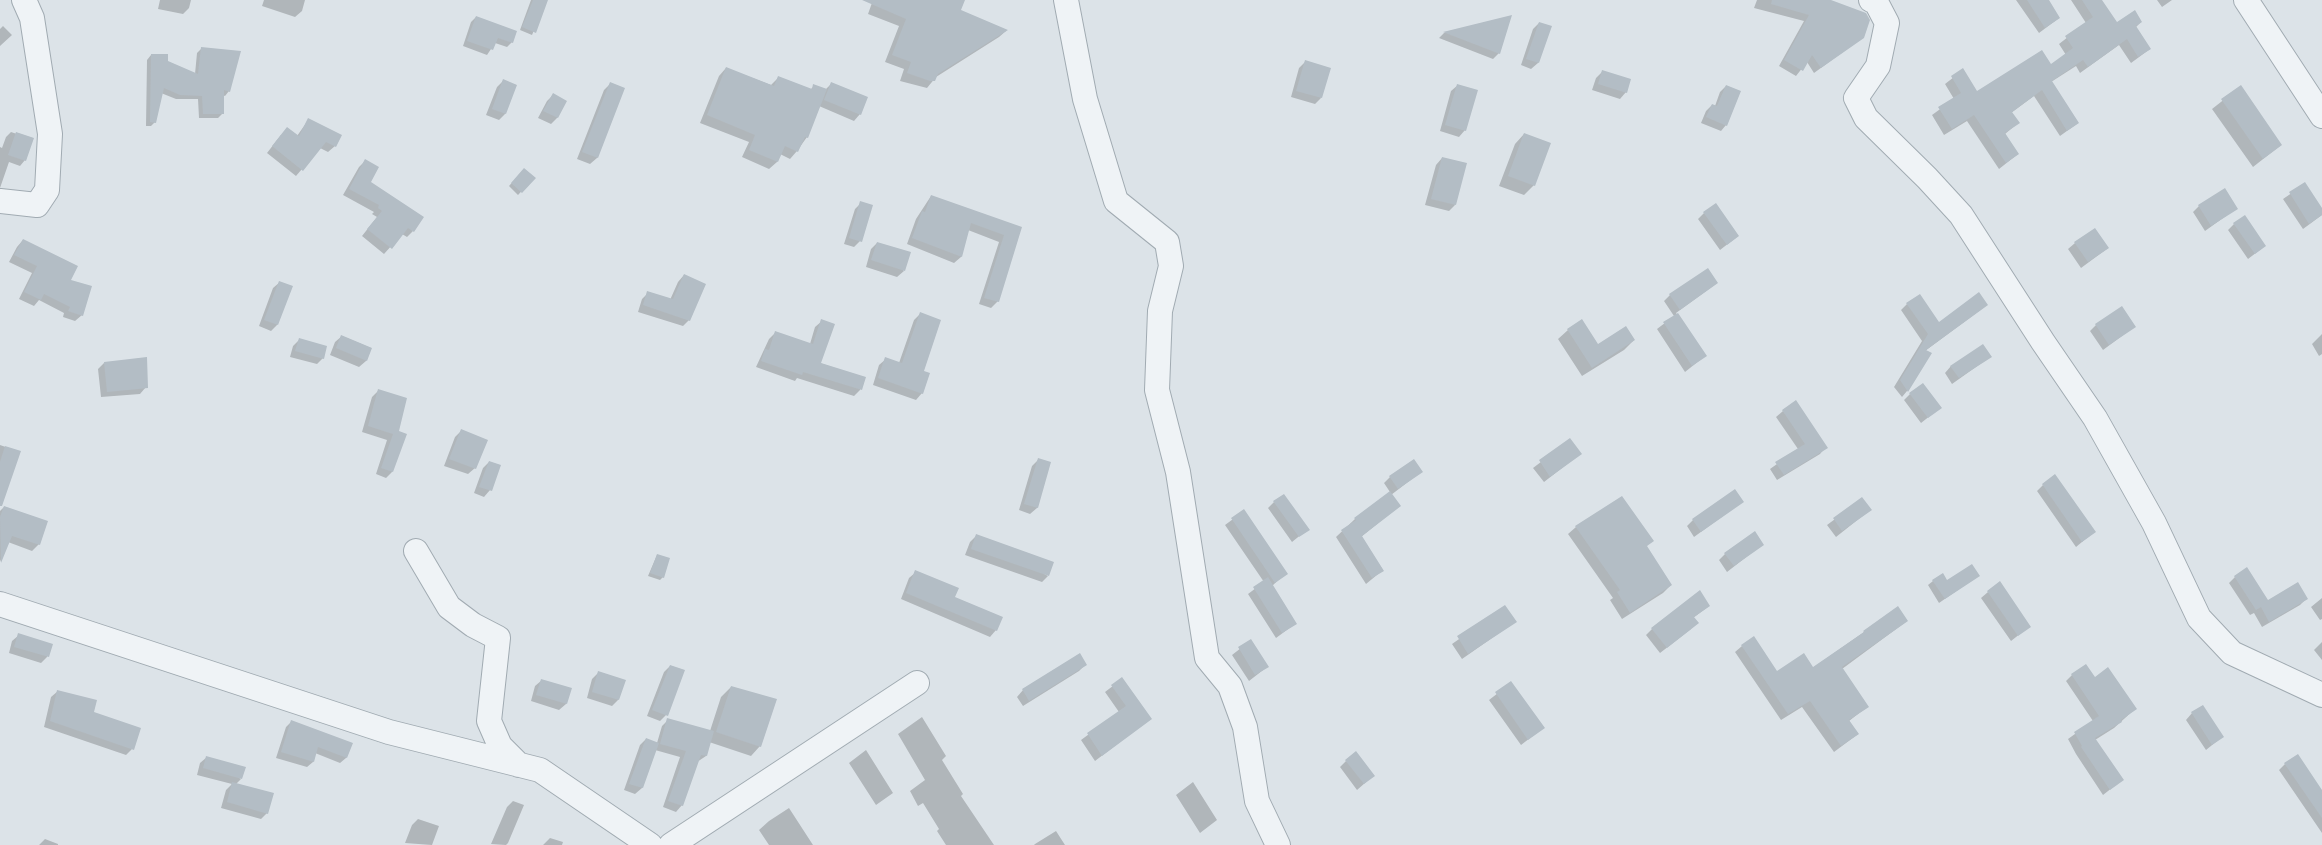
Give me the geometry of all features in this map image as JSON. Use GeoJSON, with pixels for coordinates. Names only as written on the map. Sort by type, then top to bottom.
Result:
{"type":"FeatureCollection","features":[{"type":"Feature","properties":{"kind":"street"},"geometry":{"type":"LineString","coordinates":[[0,201],[37,205],[47,190],[50,134],[32,18],[24,0]]}},
{"type":"Feature","properties":{"kind":"street"},"geometry":{"type":"LineString","coordinates":[[1066,0],[1085,100],[1116,200],[1167,242],[1171,266],[1160,311],[1157,390],[1178,472],[1207,658],[1230,686],[1244,727],[1258,801],[1278,845]]}},
{"type":"Feature","properties":{"kind":"street"},"geometry":{"type":"LineString","coordinates":[[1871,0],[1876,2],[1886,23],[1878,66],[1856,98],[1866,118],[1927,178],[1966,222],[2042,342],[2095,418],[2154,522],[2199,618],[2232,653],[2322,695]]}},
{"type":"Feature","properties":{"kind":"street"},"geometry":{"type":"LineString","coordinates":[[2246,0],[2322,116]]}},
{"type":"Feature","properties":{"kind":"street"},"geometry":{"type":"LineString","coordinates":[[416,551],[448,607],[473,625],[498,638],[489,721],[500,746],[519,765]]}},
{"type":"Feature","properties":{"kind":"street"},"geometry":{"type":"LineString","coordinates":[[0,604],[389,732],[540,770],[650,845]]}},
{"type":"Feature","properties":{"kind":"street"},"geometry":{"type":"LineString","coordinates":[[671,845],[917,683]]}},
{"type":"Feature","properties":{"kind":"building"},"geometry":{"type":"Polygon","coordinates":[[[533,0],[548,0],[536,33],[522,27],[533,0]]]}},
{"type":"Feature","properties":{"kind":"building"},"geometry":{"type":"Polygon","coordinates":[[[862,0],[965,0],[961,10],[1008,30],[938,74],[935,81],[930,81],[907,73],[911,62],[892,55],[906,19],[862,0]]]}},
{"type":"Feature","properties":{"kind":"building"},"geometry":{"type":"Polygon","coordinates":[[[1772,0],[1831,0],[1866,13],[1870,20],[1864,38],[1821,68],[1812,55],[1803,71],[1784,60],[1809,15],[1771,4],[1772,0]]]}},
{"type":"Feature","properties":{"kind":"building"},"geometry":{"type":"Polygon","coordinates":[[[2027,0],[2049,0],[2060,18],[2045,28],[2027,0]]]}},
{"type":"Feature","properties":{"kind":"building"},"geometry":{"type":"Polygon","coordinates":[[[2082,0],[2102,0],[2117,22],[2135,10],[2142,22],[2136,26],[2151,49],[2138,57],[2127,39],[2088,67],[2083,60],[2052,81],[2079,123],[2067,131],[2042,90],[2012,112],[2020,123],[2005,133],[2019,154],[2006,163],[1974,115],[1952,129],[1938,107],[1961,93],[1951,76],[1963,68],[1977,91],[2042,50],[2051,64],[2073,48],[2065,36],[2093,17],[2082,0]]]}},
{"type":"Feature","properties":{"kind":"building"},"geometry":{"type":"Polygon","coordinates":[[[1512,15],[1500,54],[1443,32],[1512,15]]]}},
{"type":"Feature","properties":{"kind":"building"},"geometry":{"type":"Polygon","coordinates":[[[476,16],[517,31],[513,43],[498,38],[493,50],[467,41],[476,16]]]}},
{"type":"Feature","properties":{"kind":"building"},"geometry":{"type":"Polygon","coordinates":[[[1539,22],[1552,26],[1539,63],[1526,59],[1539,22]]]}},
{"type":"Feature","properties":{"kind":"building"},"geometry":{"type":"Polygon","coordinates":[[[201,47],[241,51],[230,92],[224,90],[224,114],[203,114],[202,96],[180,95],[164,88],[156,123],[150,122],[151,54],[168,54],[168,61],[198,74],[201,47]]]}},
{"type":"Feature","properties":{"kind":"building"},"geometry":{"type":"Polygon","coordinates":[[[1305,60],[1331,68],[1322,98],[1296,91],[1305,60]]]}},
{"type":"Feature","properties":{"kind":"building"},"geometry":{"type":"Polygon","coordinates":[[[726,67],[774,86],[778,76],[812,89],[813,84],[827,89],[808,138],[805,137],[798,152],[785,146],[778,162],[749,150],[755,135],[707,115],[726,67]]]}},
{"type":"Feature","properties":{"kind":"building"},"geometry":{"type":"Polygon","coordinates":[[[1602,70],[1631,79],[1627,93],[1598,84],[1602,70]]]}},
{"type":"Feature","properties":{"kind":"building"},"geometry":{"type":"Polygon","coordinates":[[[503,79],[517,85],[506,114],[492,109],[503,79]]]}},
{"type":"Feature","properties":{"kind":"building"},"geometry":{"type":"Polygon","coordinates":[[[610,82],[625,88],[598,158],[582,152],[610,82]]]}},
{"type":"Feature","properties":{"kind":"building"},"geometry":{"type":"Polygon","coordinates":[[[831,82],[868,97],[861,115],[824,100],[831,82]]]}},
{"type":"Feature","properties":{"kind":"building"},"geometry":{"type":"Polygon","coordinates":[[[1457,84],[1478,90],[1466,131],[1445,125],[1457,84]]]}},
{"type":"Feature","properties":{"kind":"building"},"geometry":{"type":"Polygon","coordinates":[[[1726,85],[1741,91],[1727,126],[1706,117],[1712,104],[1717,106],[1726,85]]]}},
{"type":"Feature","properties":{"kind":"building"},"geometry":{"type":"Polygon","coordinates":[[[2241,85],[2282,145],[2263,159],[2221,99],[2241,85]]]}},
{"type":"Feature","properties":{"kind":"building"},"geometry":{"type":"Polygon","coordinates":[[[553,93],[567,101],[558,118],[543,111],[553,93]]]}},
{"type":"Feature","properties":{"kind":"building"},"geometry":{"type":"Polygon","coordinates":[[[308,118],[342,135],[336,147],[326,142],[303,171],[272,146],[287,127],[299,136],[308,118]]]}},
{"type":"Feature","properties":{"kind":"building"},"geometry":{"type":"Polygon","coordinates":[[[16,132],[34,138],[26,161],[8,155],[16,132]]]}},
{"type":"Feature","properties":{"kind":"building"},"geometry":{"type":"Polygon","coordinates":[[[1524,133],[1551,143],[1535,186],[1508,176],[1524,133]]]}},
{"type":"Feature","properties":{"kind":"building"},"geometry":{"type":"Polygon","coordinates":[[[1442,157],[1467,163],[1456,205],[1431,199],[1442,157]]]}},
{"type":"Feature","properties":{"kind":"building"},"geometry":{"type":"Polygon","coordinates":[[[365,159],[379,167],[371,182],[424,217],[414,232],[408,228],[392,249],[367,229],[382,211],[378,208],[379,205],[349,189],[365,159]]]}},
{"type":"Feature","properties":{"kind":"building"},"geometry":{"type":"Polygon","coordinates":[[[524,168],[536,178],[522,193],[511,183],[524,168]]]}},
{"type":"Feature","properties":{"kind":"building"},"geometry":{"type":"Polygon","coordinates":[[[2305,182],[2322,208],[2322,215],[2309,224],[2289,192],[2305,182]]]}},
{"type":"Feature","properties":{"kind":"building"},"geometry":{"type":"Polygon","coordinates":[[[2225,188],[2238,209],[2211,226],[2198,205],[2225,188]]]}},
{"type":"Feature","properties":{"kind":"building"},"geometry":{"type":"Polygon","coordinates":[[[931,195],[1022,227],[999,302],[984,298],[1004,235],[971,223],[962,257],[912,238],[922,211],[925,212],[931,195]]]}},
{"type":"Feature","properties":{"kind":"building"},"geometry":{"type":"Polygon","coordinates":[[[860,201],[873,205],[862,242],[849,238],[860,201]]]}},
{"type":"Feature","properties":{"kind":"building"},"geometry":{"type":"Polygon","coordinates":[[[1716,203],[1739,236],[1727,245],[1703,212],[1716,203]]]}},
{"type":"Feature","properties":{"kind":"building"},"geometry":{"type":"Polygon","coordinates":[[[2245,215],[2266,246],[2255,254],[2233,223],[2245,215]]]}},
{"type":"Feature","properties":{"kind":"building"},"geometry":{"type":"Polygon","coordinates":[[[2095,228],[2109,248],[2088,262],[2074,242],[2095,228]]]}},
{"type":"Feature","properties":{"kind":"building"},"geometry":{"type":"Polygon","coordinates":[[[23,239],[78,266],[71,280],[92,286],[83,316],[68,311],[70,307],[44,294],[41,300],[24,292],[37,266],[14,255],[23,239]]]}},
{"type":"Feature","properties":{"kind":"building"},"geometry":{"type":"Polygon","coordinates":[[[877,242],[911,252],[905,271],[871,260],[877,242]]]}},
{"type":"Feature","properties":{"kind":"building"},"geometry":{"type":"Polygon","coordinates":[[[1708,268],[1718,283],[1680,310],[1669,294],[1708,268]]]}},
{"type":"Feature","properties":{"kind":"building"},"geometry":{"type":"Polygon","coordinates":[[[684,274],[706,284],[690,321],[643,305],[647,291],[673,299],[684,274]]]}},
{"type":"Feature","properties":{"kind":"building"},"geometry":{"type":"Polygon","coordinates":[[[279,281],[293,286],[278,325],[264,320],[279,281]]]}},
{"type":"Feature","properties":{"kind":"building"},"geometry":{"type":"Polygon","coordinates":[[[1979,292],[1988,305],[1926,350],[1932,353],[1908,392],[1900,380],[1928,334],[1906,303],[1920,294],[1939,322],[1979,292]]]}},
{"type":"Feature","properties":{"kind":"building"},"geometry":{"type":"Polygon","coordinates":[[[2122,306],[2136,327],[2109,345],[2095,324],[2122,306]]]}},
{"type":"Feature","properties":{"kind":"building"},"geometry":{"type":"Polygon","coordinates":[[[920,312],[941,320],[924,371],[930,373],[923,394],[878,378],[885,357],[902,363],[920,312]]]}},
{"type":"Feature","properties":{"kind":"building"},"geometry":{"type":"Polygon","coordinates":[[[1678,313],[1707,356],[1692,366],[1663,322],[1678,313]]]}},
{"type":"Feature","properties":{"kind":"building"},"geometry":{"type":"Polygon","coordinates":[[[821,319],[835,324],[821,363],[866,377],[862,390],[803,372],[802,375],[761,361],[765,349],[769,350],[775,331],[813,344],[821,319]]]}},
{"type":"Feature","properties":{"kind":"building"},"geometry":{"type":"Polygon","coordinates":[[[1582,319],[1598,344],[1626,326],[1635,340],[1592,368],[1567,329],[1582,319]]]}},
{"type":"Feature","properties":{"kind":"building"},"geometry":{"type":"Polygon","coordinates":[[[341,335],[372,348],[367,361],[336,348],[341,335]]]}},
{"type":"Feature","properties":{"kind":"building"},"geometry":{"type":"Polygon","coordinates":[[[299,338],[327,346],[324,359],[295,351],[299,338]]]}},
{"type":"Feature","properties":{"kind":"building"},"geometry":{"type":"Polygon","coordinates":[[[1983,344],[1992,357],[1959,378],[1950,366],[1983,344]]]}},
{"type":"Feature","properties":{"kind":"building"},"geometry":{"type":"Polygon","coordinates":[[[147,357],[148,388],[107,392],[104,362],[147,357]]]}},
{"type":"Feature","properties":{"kind":"building"},"geometry":{"type":"Polygon","coordinates":[[[1923,383],[1942,408],[1928,418],[1909,393],[1923,383]]]}},
{"type":"Feature","properties":{"kind":"building"},"geometry":{"type":"Polygon","coordinates":[[[378,389],[407,398],[399,431],[407,434],[393,472],[381,468],[393,434],[368,426],[378,389]]]}},
{"type":"Feature","properties":{"kind":"building"},"geometry":{"type":"Polygon","coordinates":[[[1796,400],[1828,448],[1784,475],[1775,462],[1805,444],[1782,410],[1796,400]]]}},
{"type":"Feature","properties":{"kind":"building"},"geometry":{"type":"Polygon","coordinates":[[[461,429],[488,440],[476,469],[449,459],[461,429]]]}},
{"type":"Feature","properties":{"kind":"building"},"geometry":{"type":"Polygon","coordinates":[[[1570,438],[1582,454],[1550,477],[1539,460],[1570,438]]]}},
{"type":"Feature","properties":{"kind":"building"},"geometry":{"type":"Polygon","coordinates":[[[5,446],[21,451],[2,506],[0,506],[0,462],[5,446]]]}},
{"type":"Feature","properties":{"kind":"building"},"geometry":{"type":"Polygon","coordinates":[[[1038,458],[1051,462],[1038,508],[1024,504],[1038,458]]]}},
{"type":"Feature","properties":{"kind":"building"},"geometry":{"type":"Polygon","coordinates":[[[1414,459],[1423,472],[1398,489],[1389,476],[1414,459]]]}},
{"type":"Feature","properties":{"kind":"building"},"geometry":{"type":"Polygon","coordinates":[[[489,461],[501,465],[492,491],[479,487],[489,461]]]}},
{"type":"Feature","properties":{"kind":"building"},"geometry":{"type":"Polygon","coordinates":[[[2055,474],[2096,532],[2082,542],[2042,484],[2055,474]]]}},
{"type":"Feature","properties":{"kind":"building"},"geometry":{"type":"Polygon","coordinates":[[[1735,489],[1744,502],[1701,532],[1692,519],[1735,489]]]}},
{"type":"Feature","properties":{"kind":"building"},"geometry":{"type":"Polygon","coordinates":[[[1390,491],[1401,506],[1362,536],[1384,571],[1372,578],[1341,530],[1356,520],[1354,518],[1390,491]]]}},
{"type":"Feature","properties":{"kind":"building"},"geometry":{"type":"Polygon","coordinates":[[[1284,494],[1310,530],[1299,537],[1273,501],[1284,494]]]}},
{"type":"Feature","properties":{"kind":"building"},"geometry":{"type":"Polygon","coordinates":[[[1622,496],[1654,541],[1647,546],[1672,585],[1630,613],[1617,592],[1620,590],[1575,526],[1622,496]]]}},
{"type":"Feature","properties":{"kind":"building"},"geometry":{"type":"Polygon","coordinates":[[[1862,497],[1872,510],[1842,531],[1833,518],[1862,497]]]}},
{"type":"Feature","properties":{"kind":"building"},"geometry":{"type":"Polygon","coordinates":[[[4,506],[48,521],[40,545],[12,536],[1,563],[0,517],[4,506]]]}},
{"type":"Feature","properties":{"kind":"building"},"geometry":{"type":"Polygon","coordinates":[[[1244,509],[1288,574],[1275,583],[1231,518],[1244,509]]]}},
{"type":"Feature","properties":{"kind":"building"},"geometry":{"type":"Polygon","coordinates":[[[1755,531],[1764,545],[1734,566],[1724,553],[1755,531]]]}},
{"type":"Feature","properties":{"kind":"building"},"geometry":{"type":"Polygon","coordinates":[[[976,534],[1054,562],[1049,576],[971,549],[976,534]]]}},
{"type":"Feature","properties":{"kind":"building"},"geometry":{"type":"Polygon","coordinates":[[[657,554],[670,558],[664,578],[650,573],[657,554]]]}},
{"type":"Feature","properties":{"kind":"building"},"geometry":{"type":"Polygon","coordinates":[[[1972,564],[1980,576],[1945,599],[1932,580],[1943,573],[1947,580],[1972,564]]]}},
{"type":"Feature","properties":{"kind":"building"},"geometry":{"type":"Polygon","coordinates":[[[2247,567],[2268,600],[2298,582],[2308,599],[2269,622],[2261,607],[2256,610],[2234,576],[2247,567]]]}},
{"type":"Feature","properties":{"kind":"building"},"geometry":{"type":"Polygon","coordinates":[[[915,570],[959,588],[955,597],[1003,617],[997,631],[906,593],[915,570]]]}},
{"type":"Feature","properties":{"kind":"building"},"geometry":{"type":"Polygon","coordinates":[[[1268,577],[1297,624],[1282,633],[1253,587],[1268,577]]]}},
{"type":"Feature","properties":{"kind":"building"},"geometry":{"type":"Polygon","coordinates":[[[2000,581],[2031,627],[2018,636],[1987,591],[2000,581]]]}},
{"type":"Feature","properties":{"kind":"building"},"geometry":{"type":"Polygon","coordinates":[[[1700,590],[1710,606],[1694,617],[1699,623],[1667,648],[1651,628],[1700,590]]]}},
{"type":"Feature","properties":{"kind":"building"},"geometry":{"type":"Polygon","coordinates":[[[1505,605],[1517,622],[1468,654],[1457,636],[1505,605]]]}},
{"type":"Feature","properties":{"kind":"building"},"geometry":{"type":"Polygon","coordinates":[[[1898,606],[1908,621],[1842,667],[1869,707],[1849,720],[1859,734],[1841,746],[1810,701],[1788,714],[1741,645],[1754,636],[1777,671],[1804,653],[1813,667],[1898,606]]]}},
{"type":"Feature","properties":{"kind":"building"},"geometry":{"type":"Polygon","coordinates":[[[18,633],[53,644],[49,657],[14,647],[18,633]]]}},
{"type":"Feature","properties":{"kind":"building"},"geometry":{"type":"Polygon","coordinates":[[[1251,639],[1269,667],[1255,675],[1238,647],[1251,639]]]}},
{"type":"Feature","properties":{"kind":"building"},"geometry":{"type":"Polygon","coordinates":[[[1080,653],[1087,665],[1029,701],[1022,689],[1080,653]]]}},
{"type":"Feature","properties":{"kind":"building"},"geometry":{"type":"Polygon","coordinates":[[[2086,664],[2095,677],[2108,667],[2137,709],[2121,720],[2122,722],[2095,738],[2124,780],[2110,790],[2081,747],[2074,732],[2099,716],[2071,674],[2086,664]]]}},
{"type":"Feature","properties":{"kind":"building"},"geometry":{"type":"Polygon","coordinates":[[[670,665],[685,670],[668,716],[652,710],[670,665]]]}},
{"type":"Feature","properties":{"kind":"building"},"geometry":{"type":"Polygon","coordinates":[[[598,671],[626,680],[619,700],[592,692],[598,671]]]}},
{"type":"Feature","properties":{"kind":"building"},"geometry":{"type":"Polygon","coordinates":[[[1122,677],[1152,719],[1102,756],[1087,733],[1126,706],[1111,685],[1122,677]]]}},
{"type":"Feature","properties":{"kind":"building"},"geometry":{"type":"Polygon","coordinates":[[[541,679],[572,688],[567,704],[536,695],[541,679]]]}},
{"type":"Feature","properties":{"kind":"building"},"geometry":{"type":"Polygon","coordinates":[[[1511,681],[1545,728],[1528,740],[1495,692],[1511,681]]]}},
{"type":"Feature","properties":{"kind":"building"},"geometry":{"type":"Polygon","coordinates":[[[731,686],[777,699],[761,747],[716,732],[731,686]]]}},
{"type":"Feature","properties":{"kind":"building"},"geometry":{"type":"Polygon","coordinates":[[[57,690],[97,700],[94,712],[141,728],[134,750],[50,721],[57,690]]]}},
{"type":"Feature","properties":{"kind":"building"},"geometry":{"type":"Polygon","coordinates":[[[2203,705],[2224,737],[2212,745],[2191,712],[2203,705]]]}},
{"type":"Feature","properties":{"kind":"building"},"geometry":{"type":"Polygon","coordinates":[[[667,718],[714,731],[707,756],[701,755],[683,806],[668,801],[686,751],[660,744],[667,718]]]}},
{"type":"Feature","properties":{"kind":"building"},"geometry":{"type":"Polygon","coordinates":[[[291,720],[353,743],[347,758],[318,747],[314,762],[281,752],[291,720]]]}},
{"type":"Feature","properties":{"kind":"building"},"geometry":{"type":"Polygon","coordinates":[[[646,738],[659,743],[643,788],[629,784],[646,738]]]}},
{"type":"Feature","properties":{"kind":"building"},"geometry":{"type":"Polygon","coordinates":[[[1356,751],[1375,776],[1364,784],[1345,760],[1356,751]]]}},
{"type":"Feature","properties":{"kind":"building"},"geometry":{"type":"Polygon","coordinates":[[[2298,754],[2322,790],[2322,818],[2284,763],[2298,754]]]}},
{"type":"Feature","properties":{"kind":"building"},"geometry":{"type":"Polygon","coordinates":[[[206,756],[246,767],[242,779],[203,768],[206,756]]]}},
{"type":"Feature","properties":{"kind":"building"},"geometry":{"type":"Polygon","coordinates":[[[232,782],[274,793],[268,814],[227,802],[232,782]]]}}]}
